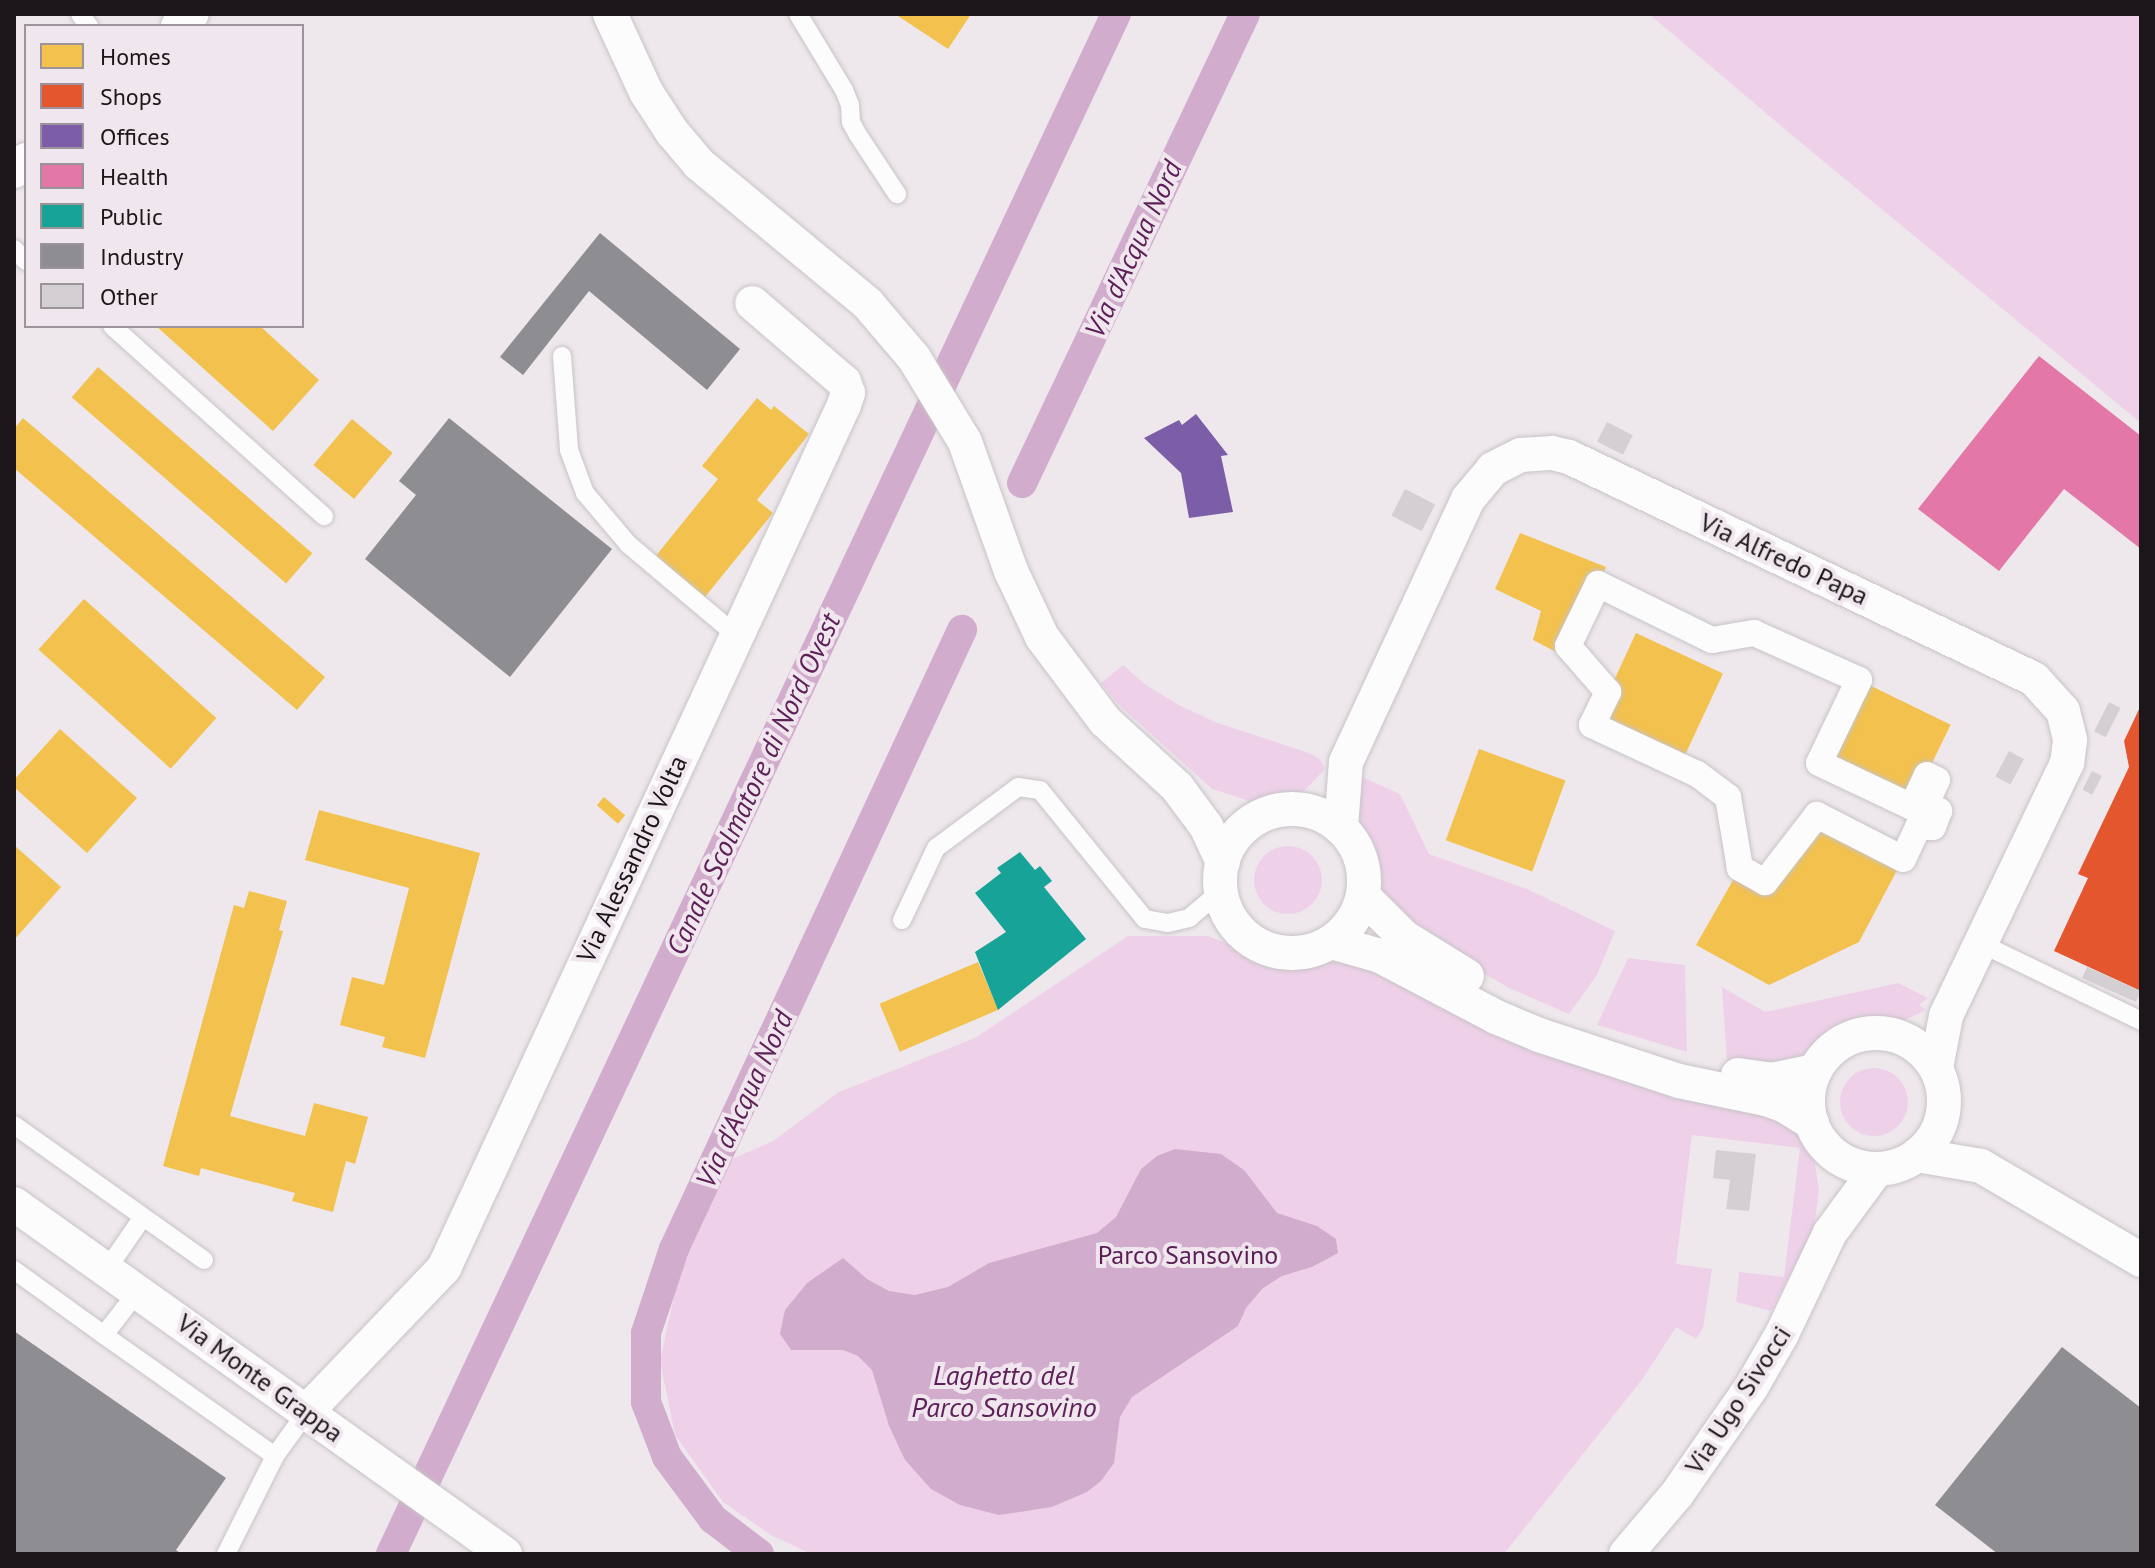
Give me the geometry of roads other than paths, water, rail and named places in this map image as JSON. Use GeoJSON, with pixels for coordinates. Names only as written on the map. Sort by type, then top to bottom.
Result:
{"type":"FeatureCollection","features":[{"type":"Feature","properties":{"kind":"street"},"geometry":{"type":"LineString","coordinates":[[610,14],[646,92],[672,132],[699,164],[868,304],[914,358],[958,426],[979,474],[1011,571],[1042,637],[1105,721],[1177,787],[1206,826],[1234,924],[1262,947],[1297,953],[1331,942],[1357,914],[1363,896],[1364,871],[1356,847],[1341,828],[1324,816],[1305,810],[1282,810],[1260,817],[1244,829],[1222,876]]}},
{"type":"Feature","properties":{"kind":"street","name":"Via Alessandro Volta"},"geometry":{"type":"LineString","coordinates":[[308,1410],[444,1268],[848,393],[844,382],[752,303]]}},
{"type":"Feature","properties":{"kind":"street","name":"Via Alfredo Papa"},"geometry":{"type":"LineString","coordinates":[[1305,810],[1344,769],[1468,499],[1480,481],[1493,469],[1521,455],[1552,453],[1569,457],[2001,662],[2034,679],[2049,692],[2067,724],[2070,740],[2067,763],[1946,1016],[1936,1068]]}},
{"type":"Feature","properties":{"kind":"street"},"geometry":{"type":"LineString","coordinates":[[1598,584],[1712,640],[1754,633],[1859,680],[1819,763],[1912,807],[1927,775],[1937,780],[1926,804],[1939,811],[1933,827],[1918,827],[1903,859],[1817,815],[1765,882],[1740,868],[1728,797],[1697,774],[1592,725],[1608,692],[1568,646],[1598,584]]}},
{"type":"Feature","properties":{"kind":"street","name":"Via Alfredo Papa"},"geometry":{"type":"LineString","coordinates":[[1341,828],[1344,769]]}},
{"type":"Feature","properties":{"kind":"street"},"geometry":{"type":"LineString","coordinates":[[1177,787],[1218,808],[1260,817]]}},
{"type":"Feature","properties":{"kind":"street"},"geometry":{"type":"LineString","coordinates":[[1363,896],[1404,937],[1434,957],[1509,998],[1580,1030],[1757,1079],[1792,1078],[1815,1071]]}},
{"type":"Feature","properties":{"kind":"street"},"geometry":{"type":"LineString","coordinates":[[1331,942],[1380,956],[1496,1017],[1561,1044],[1679,1081],[1766,1099],[1785,1106],[1812,1123]]}},
{"type":"Feature","properties":{"kind":"street"},"geometry":{"type":"LineString","coordinates":[[1905,1039],[1946,1016]]}},
{"type":"Feature","properties":{"kind":"street"},"geometry":{"type":"LineString","coordinates":[[1866,1034],[1905,1039],[1921,1050],[1936,1068],[1944,1095],[1938,1129],[1917,1155],[1905,1163],[1877,1169],[1849,1164],[1823,1144],[1812,1123],[1809,1089],[1815,1071],[1828,1054],[1845,1041],[1866,1034]]}},
{"type":"Feature","properties":{"kind":"street"},"geometry":{"type":"LineString","coordinates":[[1943,1112],[1981,1166]]}},
{"type":"Feature","properties":{"kind":"street"},"geometry":{"type":"LineString","coordinates":[[1917,1155],[1981,1166],[2141,1260]]}},
{"type":"Feature","properties":{"kind":"street","name":"Via Ugo Sivocci"},"geometry":{"type":"LineString","coordinates":[[1830,1233],[1837,1157]]}},
{"type":"Feature","properties":{"kind":"street","name":"Via Ugo Sivocci"},"geometry":{"type":"LineString","coordinates":[[1626,1554],[1677,1494],[1752,1386],[1788,1323],[1830,1233],[1877,1169]]}},
{"type":"Feature","properties":{"kind":"street","name":"Via Monte Grappa"},"geometry":{"type":"LineString","coordinates":[[14,1204],[308,1410],[383,1468],[505,1554]]}},
{"type":"Feature","properties":{"kind":"lane"},"geometry":{"type":"LineString","coordinates":[[798,14],[844,90],[850,105],[851,122],[858,135],[897,194]]}},
{"type":"Feature","properties":{"kind":"lane"},"geometry":{"type":"LineString","coordinates":[[114,328],[324,516]]}},
{"type":"Feature","properties":{"kind":"lane"},"geometry":{"type":"LineString","coordinates":[[562,356],[569,450],[585,493],[629,545],[736,635]]}},
{"type":"Feature","properties":{"kind":"lane"},"geometry":{"type":"LineString","coordinates":[[902,920],[936,848],[1018,787],[1040,790],[1145,919],[1168,923],[1189,918],[1222,876]]}},
{"type":"Feature","properties":{"kind":"lane"},"geometry":{"type":"LineString","coordinates":[[1982,944],[2141,1021]]}},
{"type":"Feature","properties":{"kind":"lane"},"geometry":{"type":"LineString","coordinates":[[14,1125],[204,1260]]}},
{"type":"Feature","properties":{"kind":"lane"},"geometry":{"type":"LineString","coordinates":[[107,1269],[143,1217]]}},
{"type":"Feature","properties":{"kind":"lane"},"geometry":{"type":"LineString","coordinates":[[14,1270],[275,1456]]}},
{"type":"Feature","properties":{"kind":"lane"},"geometry":{"type":"LineString","coordinates":[[104,1335],[138,1291]]}},
{"type":"Feature","properties":{"kind":"lane"},"geometry":{"type":"LineString","coordinates":[[226,1554],[275,1456],[308,1410]]}},
{"type":"Feature","properties":{"kind":"water","name":"Laghetto del Parco Sansovino"},"geometry":{"type":"Polygon","coordinates":[[[1175,1149],[1221,1154],[1244,1170],[1277,1213],[1317,1226],[1336,1239],[1338,1253],[1312,1267],[1282,1276],[1263,1288],[1246,1308],[1238,1326],[1132,1397],[1120,1417],[1114,1463],[1101,1481],[1087,1492],[1052,1507],[999,1515],[960,1505],[931,1489],[905,1460],[889,1426],[872,1370],[858,1356],[843,1350],[791,1350],[780,1334],[785,1310],[807,1283],[843,1258],[867,1279],[889,1291],[915,1295],[948,1287],[989,1263],[1097,1233],[1116,1217],[1141,1169],[1157,1156],[1175,1149]]]}},
{"type":"Feature","properties":{"kind":"waterway","name":"Canale Scolmatore di Nord Ovest"},"geometry":{"type":"LineString","coordinates":[[391,1554],[1116,14]]}},
{"type":"Feature","properties":{"kind":"waterway","name":"Via d'Acqua Nord"},"geometry":{"type":"LineString","coordinates":[[1022,483],[1245,14]]}},
{"type":"Feature","properties":{"kind":"waterway","name":"Via d'Acqua Nord"},"geometry":{"type":"LineString","coordinates":[[759,1554],[713,1519],[667,1457],[646,1402],[646,1333],[674,1249],[962,630]]}},
{"type":"Feature","properties":{"kind":"park label","name":"Parco Sansovino"},"geometry":{"type":"Point","coordinates":[1188,1255]}}]}
